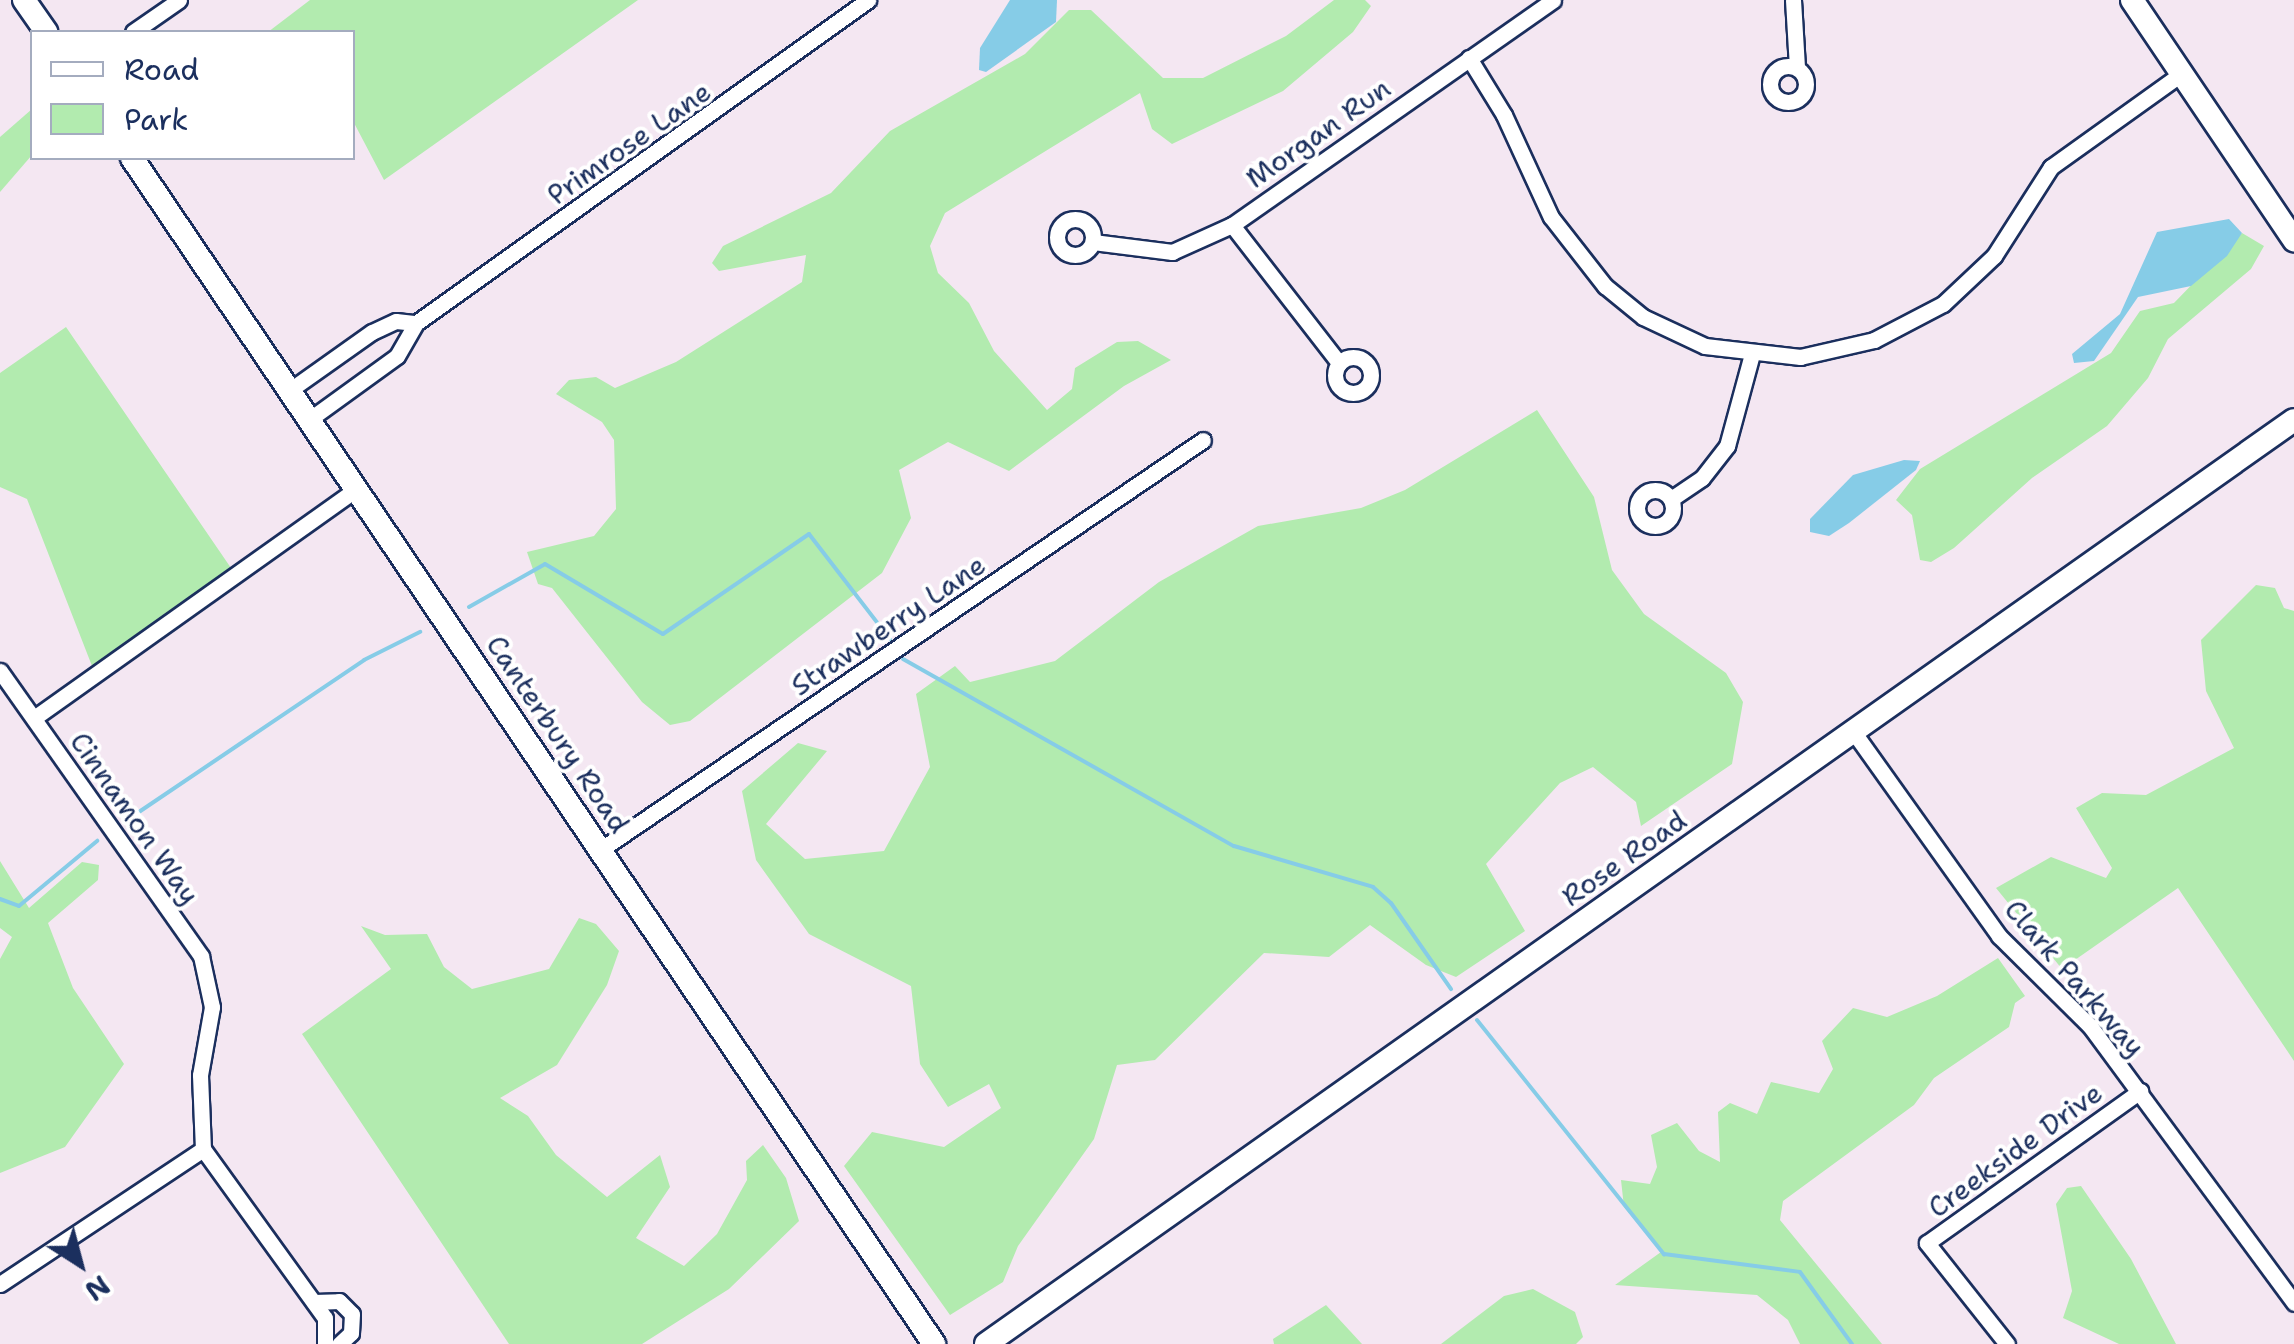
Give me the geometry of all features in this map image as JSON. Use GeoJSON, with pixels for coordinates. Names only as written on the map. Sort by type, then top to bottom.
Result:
{"type":"FeatureCollection","features":[{"type":"Feature","properties":{"kind":"street"},"geometry":{"type":"LineString","coordinates":[[24,0],[45,30]]}},
{"type":"Feature","properties":{"kind":"street"},"geometry":{"type":"LineString","coordinates":[[137,30],[179,0]]}},
{"type":"Feature","properties":{"kind":"street","name":"Primrose Lane"},"geometry":{"type":"LineString","coordinates":[[310,419],[397,356],[416,323],[868,0]]}},
{"type":"Feature","properties":{"kind":"street","name":"Morgan Run"},"geometry":{"type":"LineString","coordinates":[[1094,242],[1172,252],[1232,225],[1553,0]]}},
{"type":"Feature","properties":{"kind":"street"},"geometry":{"type":"LineString","coordinates":[[1793,0],[1797,68]]}},
{"type":"Feature","properties":{"kind":"street"},"geometry":{"type":"LineString","coordinates":[[2132,0],[2294,240]]}},
{"type":"Feature","properties":{"kind":"street"},"geometry":{"type":"LineString","coordinates":[[1470,58],[1504,114],[1551,218],[1605,286],[1643,317],[1704,346],[1800,356],[1859,346],[1928,314],[1994,256],[2051,167],[2180,74]]}},
{"type":"Feature","properties":{"kind":"street","name":"Canterbury Road"},"geometry":{"type":"LineString","coordinates":[[133,160],[934,1344]]}},
{"type":"Feature","properties":{"kind":"street"},"geometry":{"type":"LineString","coordinates":[[1232,225],[1340,363]]}},
{"type":"Feature","properties":{"kind":"street","name":"Primrose Lane"},"geometry":{"type":"LineString","coordinates":[[290,390],[372,332],[396,321],[416,323]]}},
{"type":"Feature","properties":{"kind":"street"},"geometry":{"type":"LineString","coordinates":[[1671,499],[1702,478],[1727,446],[1752,354]]}},
{"type":"Feature","properties":{"kind":"street","name":"Rose Road"},"geometry":{"type":"LineString","coordinates":[[986,1344],[1855,734],[2294,420]]}},
{"type":"Feature","properties":{"kind":"street","name":"Strawberry Lane"},"geometry":{"type":"LineString","coordinates":[[600,850],[1203,440]]}},
{"type":"Feature","properties":{"kind":"street","name":"Cinnamon Way"},"geometry":{"type":"LineString","coordinates":[[203,1149],[200,1075],[212,1007],[201,956],[34,718],[356,489]]}},
{"type":"Feature","properties":{"kind":"street"},"geometry":{"type":"LineString","coordinates":[[0,671],[34,718]]}},
{"type":"Feature","properties":{"kind":"street","name":"Clark Parkway"},"geometry":{"type":"LineString","coordinates":[[1855,734],[2000,936],[2090,1026],[2294,1303]]}},
{"type":"Feature","properties":{"kind":"street","name":"Creekside Drive"},"geometry":{"type":"LineString","coordinates":[[2007,1344],[1927,1244],[2140,1092]]}},
{"type":"Feature","properties":{"kind":"street"},"geometry":{"type":"LineString","coordinates":[[0,1284],[203,1149],[325,1318],[325,1344]]}},
{"type":"Feature","properties":{"kind":"street"},"geometry":{"type":"LineString","coordinates":[[314,1302],[338,1301],[352,1314],[351,1333],[339,1344]]}},
{"type":"Feature","properties":{"kind":"green space"},"geometry":{"type":"Polygon","coordinates":[[[310,0],[638,0],[384,180],[355,125],[355,30],[271,30],[310,0]]]}},
{"type":"Feature","properties":{"kind":"green space"},"geometry":{"type":"Polygon","coordinates":[[[1334,0],[1365,0],[1371,6],[1353,32],[1283,91],[1172,144],[1152,129],[1140,93],[945,213],[930,246],[938,273],[969,303],[994,351],[1047,410],[1072,389],[1075,368],[1117,342],[1138,341],[1171,360],[1124,386],[1009,471],[948,442],[899,470],[911,518],[882,573],[690,721],[670,725],[642,702],[552,588],[538,584],[527,552],[594,536],[616,509],[614,440],[602,422],[556,394],[569,380],[596,377],[615,388],[676,362],[802,282],[806,255],[719,271],[712,263],[723,246],[831,193],[890,131],[1025,54],[1069,10],[1091,10],[1163,78],[1203,78],[1286,36],[1334,0]]]}},
{"type":"Feature","properties":{"kind":"green space"},"geometry":{"type":"Polygon","coordinates":[[[30,111],[30,157],[0,192],[0,137],[30,111]]]}},
{"type":"Feature","properties":{"kind":"green space"},"geometry":{"type":"Polygon","coordinates":[[[2242,233],[2264,246],[2251,269],[2168,339],[2148,378],[2107,426],[2032,478],[1954,548],[1931,562],[1920,560],[1912,515],[1896,500],[1920,469],[2111,353],[2140,311],[2174,303],[2242,233]]]}},
{"type":"Feature","properties":{"kind":"green space"},"geometry":{"type":"Polygon","coordinates":[[[66,327],[231,568],[92,666],[27,499],[0,487],[0,373],[66,327]]]}},
{"type":"Feature","properties":{"kind":"green space"},"geometry":{"type":"Polygon","coordinates":[[[1537,410],[1594,497],[1612,570],[1644,614],[1726,673],[1743,702],[1732,764],[1641,826],[1636,802],[1593,767],[1560,783],[1486,864],[1525,931],[1456,977],[1426,965],[1370,925],[1329,957],[1264,953],[1155,1060],[1117,1065],[1094,1139],[1018,1246],[1003,1282],[950,1315],[844,1166],[872,1132],[944,1147],[1001,1108],[989,1084],[948,1107],[920,1064],[911,986],[809,934],[756,860],[742,791],[798,743],[827,751],[766,824],[805,859],[884,851],[930,767],[916,694],[955,666],[970,682],[1055,661],[1159,582],[1258,526],[1361,508],[1405,490],[1537,410]]]}},
{"type":"Feature","properties":{"kind":"green space"},"geometry":{"type":"Polygon","coordinates":[[[2256,585],[2275,588],[2284,608],[2294,611],[2294,1061],[2178,888],[2062,969],[1996,888],[2051,857],[2106,878],[2112,868],[2076,808],[2102,793],[2146,795],[2234,748],[2206,691],[2201,640],[2256,585]]]}},
{"type":"Feature","properties":{"kind":"green space"},"geometry":{"type":"Polygon","coordinates":[[[0,861],[29,908],[82,862],[99,865],[98,880],[48,923],[73,988],[124,1064],[65,1147],[0,1173],[0,959],[12,937],[0,928],[0,861]]]}},
{"type":"Feature","properties":{"kind":"green space"},"geometry":{"type":"Polygon","coordinates":[[[579,918],[596,924],[619,951],[607,985],[557,1065],[500,1098],[528,1116],[556,1155],[607,1197],[660,1155],[670,1187],[636,1238],[684,1266],[717,1234],[747,1180],[746,1161],[763,1145],[786,1178],[799,1221],[729,1289],[642,1344],[509,1344],[302,1034],[391,969],[361,926],[385,935],[427,934],[444,967],[472,989],[549,969],[579,918]]]}},
{"type":"Feature","properties":{"kind":"green space"},"geometry":{"type":"Polygon","coordinates":[[[1998,958],[2025,996],[2015,1003],[2009,1027],[1934,1078],[1914,1105],[1783,1201],[1780,1220],[1882,1344],[1800,1344],[1788,1320],[1757,1295],[1615,1285],[1661,1252],[1624,1207],[1621,1180],[1650,1184],[1657,1167],[1651,1135],[1677,1123],[1699,1151],[1720,1162],[1718,1112],[1730,1103],[1757,1114],[1771,1082],[1819,1093],[1833,1069],[1822,1041],[1853,1008],[1887,1017],[1937,996],[1998,958]]]}},
{"type":"Feature","properties":{"kind":"green space"},"geometry":{"type":"Polygon","coordinates":[[[2081,1186],[2131,1259],[2176,1344],[2119,1344],[2063,1318],[2072,1291],[2056,1204],[2067,1188],[2081,1186]]]}},
{"type":"Feature","properties":{"kind":"green space"},"geometry":{"type":"Polygon","coordinates":[[[1533,1289],[1575,1312],[1583,1337],[1576,1344],[1441,1344],[1504,1296],[1533,1289]]]}},
{"type":"Feature","properties":{"kind":"green space"},"geometry":{"type":"Polygon","coordinates":[[[1326,1305],[1362,1344],[1274,1344],[1273,1339],[1326,1305]]]}},
{"type":"Feature","properties":{"kind":"water"},"geometry":{"type":"Polygon","coordinates":[[[1010,0],[1057,0],[1056,22],[986,72],[979,70],[980,48],[1010,0]]]}},
{"type":"Feature","properties":{"kind":"water"},"geometry":{"type":"Polygon","coordinates":[[[2229,219],[2242,233],[2227,256],[2191,286],[2138,297],[2094,361],[2074,363],[2072,354],[2120,314],[2157,232],[2229,219]]]}},
{"type":"Feature","properties":{"kind":"water"},"geometry":{"type":"Polygon","coordinates":[[[1904,460],[1920,461],[1916,470],[1849,523],[1829,536],[1810,532],[1810,519],[1853,475],[1904,460]]]}},
{"type":"Feature","properties":{"kind":"waterway"},"geometry":{"type":"LineString","coordinates":[[469,607],[545,564],[663,634],[809,534],[890,639]]}},
{"type":"Feature","properties":{"kind":"waterway"},"geometry":{"type":"LineString","coordinates":[[130,818],[364,660],[420,632]]}},
{"type":"Feature","properties":{"kind":"waterway"},"geometry":{"type":"LineString","coordinates":[[903,659],[1234,846],[1373,887],[1391,903],[1451,989]]}},
{"type":"Feature","properties":{"kind":"waterway"},"geometry":{"type":"LineString","coordinates":[[0,899],[19,906],[97,841]]}},
{"type":"Feature","properties":{"kind":"waterway"},"geometry":{"type":"LineString","coordinates":[[1477,1020],[1664,1254],[1800,1272],[1852,1344]]}}]}
